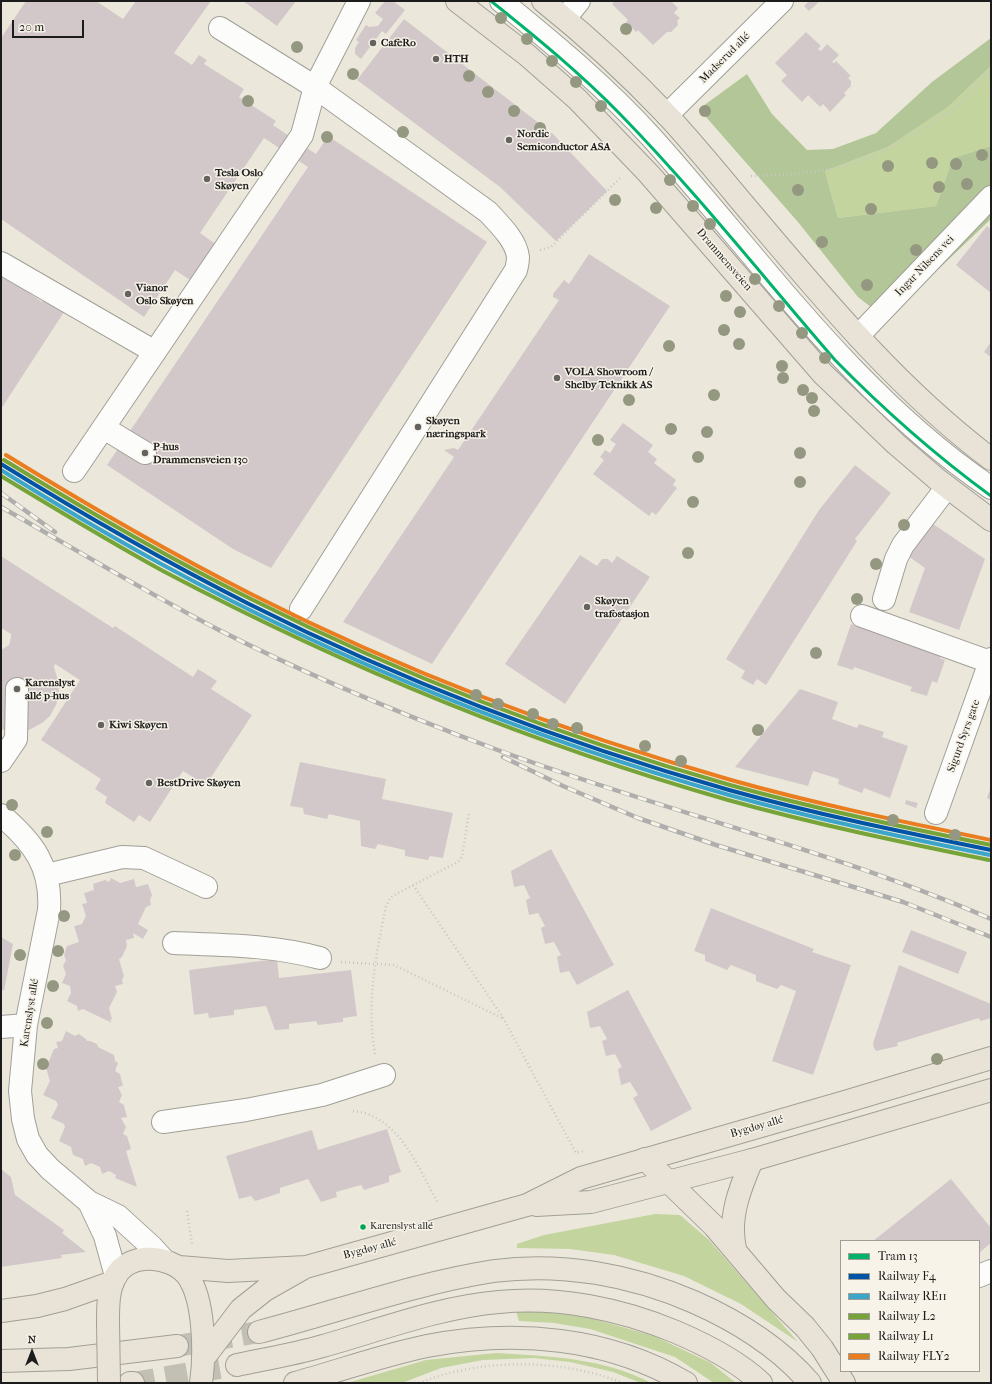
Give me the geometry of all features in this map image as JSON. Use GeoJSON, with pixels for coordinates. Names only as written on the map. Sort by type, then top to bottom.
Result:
{"type":"FeatureCollection","features":[{"type":"Feature","properties":{"kind":"main road","name":"Drammensveien"},"geometry":{"type":"LineString","coordinates":[[457,1],[527,55],[577,99],[649,174],[823,374],[896,444],[947,487],[991,520]]}},
{"type":"Feature","properties":{"kind":"main road"},"geometry":{"type":"LineString","coordinates":[[543,1],[565,18],[623,70],[667,115],[858,336],[934,412],[991,459]]}},
{"type":"Feature","properties":{"kind":"main road","name":"Bygdøy allé"},"geometry":{"type":"LineString","coordinates":[[1,1310],[37,1306],[65,1299],[114,1279],[122,1269],[138,1261],[152,1258],[171,1263],[228,1271],[306,1266],[527,1205],[582,1178],[991,1058]]}},
{"type":"Feature","properties":{"kind":"main road","name":"Bygdøy allé"},"geometry":{"type":"LineString","coordinates":[[527,1205],[591,1202],[752,1160],[991,1090]]}},
{"type":"Feature","properties":{"kind":"main road"},"geometry":{"type":"LineString","coordinates":[[646,1159],[735,1248],[776,1299],[805,1327],[822,1348],[844,1383]]}},
{"type":"Feature","properties":{"kind":"main road"},"geometry":{"type":"LineString","coordinates":[[735,1248],[732,1237],[732,1221],[742,1184],[752,1160]]}},
{"type":"Feature","properties":{"kind":"main road"},"geometry":{"type":"LineString","coordinates":[[171,1263],[187,1276],[193,1286],[201,1328],[201,1383]]}},
{"type":"Feature","properties":{"kind":"main road","name":"Bygdøy allé"},"geometry":{"type":"LineString","coordinates":[[202,1359],[241,1309],[265,1290],[306,1266]]}},
{"type":"Feature","properties":{"kind":"main road"},"geometry":{"type":"LineString","coordinates":[[259,1332],[415,1289],[494,1271],[535,1269],[579,1270],[626,1277],[677,1294],[710,1309],[743,1327],[782,1355],[810,1383]]}},
{"type":"Feature","properties":{"kind":"main road"},"geometry":{"type":"LineString","coordinates":[[109,1383],[108,1322],[110,1293],[114,1279]]}},
{"type":"Feature","properties":{"kind":"main road"},"geometry":{"type":"LineString","coordinates":[[237,1365],[321,1346],[463,1307],[498,1302],[534,1300],[572,1304],[617,1312],[660,1326],[717,1352],[761,1383]]}},
{"type":"Feature","properties":{"kind":"main road"},"geometry":{"type":"LineString","coordinates":[[295,1383],[425,1346],[501,1337],[547,1339],[608,1350],[653,1367],[686,1383]]}},
{"type":"Feature","properties":{"kind":"main road"},"geometry":{"type":"LineString","coordinates":[[1,1361],[69,1359],[177,1346]]}},
{"type":"Feature","properties":{"kind":"street"},"geometry":{"type":"LineString","coordinates":[[74,472],[302,135],[315,87],[359,1]]}},
{"type":"Feature","properties":{"kind":"street"},"geometry":{"type":"LineString","coordinates":[[501,1],[575,62],[652,137],[814,329],[862,380],[936,446],[991,488]]}},
{"type":"Feature","properties":{"kind":"street"},"geometry":{"type":"LineString","coordinates":[[565,18],[579,1]]}},
{"type":"Feature","properties":{"kind":"street","name":"Madserud allé"},"geometry":{"type":"LineString","coordinates":[[667,115],[782,1]]}},
{"type":"Feature","properties":{"kind":"street"},"geometry":{"type":"LineString","coordinates":[[220,28],[315,87],[488,212],[513,243],[518,257],[516,270],[301,609]]}},
{"type":"Feature","properties":{"kind":"street","name":"Ingar Nilsens vei"},"geometry":{"type":"LineString","coordinates":[[858,336],[991,197]]}},
{"type":"Feature","properties":{"kind":"street"},"geometry":{"type":"LineString","coordinates":[[1,262],[155,352]]}},
{"type":"Feature","properties":{"kind":"street"},"geometry":{"type":"LineString","coordinates":[[104,428],[145,452]]}},
{"type":"Feature","properties":{"kind":"street"},"geometry":{"type":"LineString","coordinates":[[884,599],[896,559],[903,545],[947,487]]}},
{"type":"Feature","properties":{"kind":"street"},"geometry":{"type":"LineString","coordinates":[[862,616],[991,661]]}},
{"type":"Feature","properties":{"kind":"street","name":"Sigurd Syrs gate"},"geometry":{"type":"LineString","coordinates":[[936,813],[991,661]]}},
{"type":"Feature","properties":{"kind":"street"},"geometry":{"type":"LineString","coordinates":[[1,761],[16,739],[17,689]]}},
{"type":"Feature","properties":{"kind":"street","name":"Karenslyst allé"},"geometry":{"type":"LineString","coordinates":[[1,815],[13,825],[40,858],[47,875],[50,893],[49,910],[26,1025],[20,1091],[23,1119],[28,1139],[37,1155],[50,1169],[90,1202],[118,1216],[171,1263]]}},
{"type":"Feature","properties":{"kind":"street"},"geometry":{"type":"LineString","coordinates":[[47,875],[122,857],[144,858],[206,887]]}},
{"type":"Feature","properties":{"kind":"street"},"geometry":{"type":"LineString","coordinates":[[174,943],[266,947],[292,950],[320,958]]}},
{"type":"Feature","properties":{"kind":"street"},"geometry":{"type":"LineString","coordinates":[[1,1027],[26,1025]]}},
{"type":"Feature","properties":{"kind":"street"},"geometry":{"type":"LineString","coordinates":[[163,1122],[246,1110],[322,1095],[382,1076]]}},
{"type":"Feature","properties":{"kind":"street","name":"Karenslyst allé"},"geometry":{"type":"LineString","coordinates":[[90,1202],[105,1236],[114,1279]]}},
{"type":"Feature","properties":{"kind":"street"},"geometry":{"type":"LineString","coordinates":[[980,1276],[991,1271]]}},
{"type":"Feature","properties":{"kind":"path"},"geometry":{"type":"LineString","coordinates":[[747,176],[793,175],[840,166],[871,157],[897,143],[958,105],[991,71]]}},
{"type":"Feature","properties":{"kind":"path"},"geometry":{"type":"LineString","coordinates":[[518,257],[551,247],[622,176]]}},
{"type":"Feature","properties":{"kind":"path"},"geometry":{"type":"LineString","coordinates":[[382,1076],[373,1045],[372,982],[386,906],[390,898],[458,862],[462,857],[469,812]]}},
{"type":"Feature","properties":{"kind":"path"},"geometry":{"type":"LineString","coordinates":[[413,885],[504,1019],[576,1153],[583,1151]]}},
{"type":"Feature","properties":{"kind":"path"},"geometry":{"type":"LineString","coordinates":[[320,958],[348,963],[394,965],[504,1019]]}},
{"type":"Feature","properties":{"kind":"path"},"geometry":{"type":"LineString","coordinates":[[322,1095],[333,1108],[377,1117],[400,1137],[438,1203]]}},
{"type":"Feature","properties":{"kind":"path"},"geometry":{"type":"LineString","coordinates":[[187,1211],[193,1249]]}},
{"type":"Feature","properties":{"kind":"path"},"geometry":{"type":"LineString","coordinates":[[419,1383],[449,1373],[508,1365],[561,1367],[623,1383]]}},
{"type":"Feature","properties":{"kind":"green space"},"geometry":{"type":"Polygon","coordinates":[[[991,38],[991,66],[948,107],[888,147],[825,171],[838,218],[936,206],[953,158],[991,146],[991,219],[886,319],[858,297],[798,222],[699,109],[747,74],[772,114],[807,150],[833,149],[876,133],[932,82],[991,38]]]}},
{"type":"Feature","properties":{"kind":"green space"},"geometry":{"type":"Polygon","coordinates":[[[991,66],[991,146],[953,158],[936,206],[838,218],[825,171],[888,147],[948,107],[991,66]]]}},
{"type":"Feature","properties":{"kind":"green space"},"geometry":{"type":"Polygon","coordinates":[[[655,1214],[680,1215],[709,1240],[798,1342],[741,1304],[684,1276],[614,1255],[570,1249],[517,1248],[517,1244],[544,1235],[655,1214]]]}},
{"type":"Feature","properties":{"kind":"green space"},"geometry":{"type":"Polygon","coordinates":[[[516,1311],[543,1312],[587,1317],[654,1336],[711,1363],[736,1383],[714,1383],[675,1357],[590,1329],[554,1323],[519,1321],[516,1311]]]}},
{"type":"Feature","properties":{"kind":"green space"},"geometry":{"type":"Polygon","coordinates":[[[496,1353],[555,1357],[595,1363],[615,1368],[651,1383],[641,1383],[613,1372],[570,1362],[534,1358],[483,1360],[441,1368],[402,1383],[347,1383],[426,1360],[496,1353]]]}},
{"type":"Feature","properties":{"kind":"building"},"geometry":{"type":"Polygon","coordinates":[[[26,1],[96,1],[123,19],[136,1],[211,1],[174,53],[192,65],[199,55],[207,60],[204,64],[244,89],[239,97],[276,121],[273,125],[316,154],[328,136],[487,242],[271,568],[233,549],[107,465],[308,167],[264,138],[200,233],[217,245],[193,282],[175,270],[144,317],[1,219],[1,38],[26,1]]]}},
{"type":"Feature","properties":{"kind":"building"},"geometry":{"type":"Polygon","coordinates":[[[243,1],[296,1],[277,26],[243,1]]]}},
{"type":"Feature","properties":{"kind":"building"},"geometry":{"type":"Polygon","coordinates":[[[385,1],[393,1],[405,10],[386,34],[382,31],[361,59],[355,54],[355,48],[359,42],[356,40],[366,25],[369,27],[378,26],[383,19],[375,13],[385,1]]]}},
{"type":"Feature","properties":{"kind":"building"},"geometry":{"type":"Polygon","coordinates":[[[615,1],[671,1],[678,8],[674,13],[680,18],[677,21],[678,25],[671,32],[667,32],[653,45],[638,30],[636,32],[626,22],[628,20],[612,4],[615,1]]]}},
{"type":"Feature","properties":{"kind":"building"},"geometry":{"type":"Polygon","coordinates":[[[809,1],[820,1],[809,11],[804,6],[809,1]]]}},
{"type":"Feature","properties":{"kind":"building"},"geometry":{"type":"Polygon","coordinates":[[[404,19],[553,134],[607,191],[556,241],[500,187],[357,80],[404,19]]]}},
{"type":"Feature","properties":{"kind":"building"},"geometry":{"type":"Polygon","coordinates":[[[806,32],[821,46],[818,49],[821,51],[827,44],[839,55],[832,62],[834,63],[836,61],[851,76],[848,78],[851,81],[851,86],[844,93],[846,95],[830,112],[823,104],[820,107],[808,95],[802,102],[781,81],[787,75],[775,63],[806,32]]]}},
{"type":"Feature","properties":{"kind":"building"},"geometry":{"type":"Polygon","coordinates":[[[987,226],[991,229],[991,293],[956,265],[987,226]]]}},
{"type":"Feature","properties":{"kind":"building"},"geometry":{"type":"Polygon","coordinates":[[[589,254],[670,306],[432,664],[343,622],[454,457],[444,450],[454,448],[458,450],[559,300],[553,297],[553,294],[564,280],[569,284],[589,254]]]}},
{"type":"Feature","properties":{"kind":"building"},"geometry":{"type":"Polygon","coordinates":[[[1,273],[42,302],[44,299],[64,312],[1,409],[1,273]]]}},
{"type":"Feature","properties":{"kind":"building"},"geometry":{"type":"Polygon","coordinates":[[[991,342],[991,357],[984,352],[991,342]]]}},
{"type":"Feature","properties":{"kind":"building"},"geometry":{"type":"Polygon","coordinates":[[[623,423],[653,445],[648,452],[657,459],[654,463],[676,480],[673,485],[677,488],[656,515],[652,512],[649,516],[593,474],[604,460],[600,457],[605,450],[610,453],[616,444],[610,440],[623,423]]]}},
{"type":"Feature","properties":{"kind":"building"},"geometry":{"type":"Polygon","coordinates":[[[855,465],[891,493],[855,539],[857,541],[766,685],[757,679],[753,685],[741,678],[745,671],[726,659],[819,510],[855,465]]]}},
{"type":"Feature","properties":{"kind":"building"},"geometry":{"type":"Polygon","coordinates":[[[930,522],[985,559],[959,630],[909,612],[925,568],[908,556],[930,522]]]}},
{"type":"Feature","properties":{"kind":"building","name":"Skøyen trafostasjon"},"geometry":{"type":"Polygon","coordinates":[[[580,555],[597,566],[602,559],[608,559],[612,563],[617,556],[650,577],[565,704],[505,664],[580,555]]]}},
{"type":"Feature","properties":{"kind":"building"},"geometry":{"type":"Polygon","coordinates":[[[1,556],[113,628],[115,626],[193,677],[198,669],[217,681],[211,689],[252,715],[206,785],[183,771],[150,822],[139,815],[134,822],[105,803],[107,797],[95,789],[101,779],[41,740],[80,680],[55,664],[54,667],[58,680],[59,695],[50,716],[42,723],[27,731],[9,731],[1,729],[1,650],[9,645],[11,634],[1,628],[1,556]]]}},
{"type":"Feature","properties":{"kind":"building"},"geometry":{"type":"Polygon","coordinates":[[[851,624],[941,655],[940,658],[945,660],[937,683],[932,681],[927,696],[910,691],[912,687],[854,667],[853,670],[837,665],[851,624]]]}},
{"type":"Feature","properties":{"kind":"building"},"geometry":{"type":"Polygon","coordinates":[[[800,689],[838,702],[832,719],[857,728],[859,724],[884,732],[882,737],[908,746],[890,798],[864,788],[862,793],[838,784],[839,779],[813,771],[808,786],[735,767],[800,689]]]}},
{"type":"Feature","properties":{"kind":"building"},"geometry":{"type":"Polygon","coordinates":[[[300,762],[386,779],[382,799],[453,813],[443,858],[430,856],[428,860],[405,856],[405,850],[378,844],[375,849],[361,846],[360,821],[329,814],[327,819],[304,814],[303,808],[290,806],[300,762]]]}},
{"type":"Feature","properties":{"kind":"building"},"geometry":{"type":"Polygon","coordinates":[[[991,787],[991,800],[987,798],[991,787]]]}},
{"type":"Feature","properties":{"kind":"building"},"geometry":{"type":"Polygon","coordinates":[[[906,800],[918,803],[916,808],[905,804],[906,800]]]}},
{"type":"Feature","properties":{"kind":"building"},"geometry":{"type":"Polygon","coordinates":[[[551,849],[614,965],[577,985],[569,971],[560,973],[557,957],[561,955],[554,942],[545,944],[541,928],[545,926],[538,913],[529,915],[526,900],[530,898],[524,885],[514,887],[511,871],[551,849]]]}},
{"type":"Feature","properties":{"kind":"building"},"geometry":{"type":"Polygon","coordinates":[[[111,878],[120,883],[134,879],[136,887],[148,884],[152,895],[150,900],[151,905],[146,907],[138,924],[148,930],[143,939],[133,933],[134,938],[126,940],[127,946],[122,957],[119,959],[124,976],[122,980],[123,984],[115,986],[117,992],[109,1008],[112,1019],[110,1020],[112,1023],[83,1009],[78,1011],[77,1006],[67,1001],[71,993],[70,986],[62,983],[66,974],[63,966],[66,960],[64,955],[67,946],[79,942],[74,926],[82,924],[86,916],[82,904],[87,903],[84,893],[94,890],[93,884],[105,880],[109,882],[111,878]]]}},
{"type":"Feature","properties":{"kind":"building"},"geometry":{"type":"Polygon","coordinates":[[[711,908],[814,949],[812,952],[851,965],[813,1075],[772,1061],[796,991],[781,985],[777,989],[756,981],[756,975],[731,965],[727,970],[705,961],[705,955],[694,951],[711,908]]]}},
{"type":"Feature","properties":{"kind":"building"},"geometry":{"type":"Polygon","coordinates":[[[911,930],[967,952],[958,974],[902,952],[911,930]]]}},
{"type":"Feature","properties":{"kind":"building"},"geometry":{"type":"Polygon","coordinates":[[[1,937],[13,944],[4,991],[1,989],[1,937]]]}},
{"type":"Feature","properties":{"kind":"building"},"geometry":{"type":"Polygon","coordinates":[[[277,959],[279,978],[351,970],[357,1016],[343,1018],[343,1022],[318,1025],[316,1021],[289,1024],[289,1029],[275,1030],[266,1006],[234,1010],[234,1015],[209,1018],[208,1013],[194,1015],[189,970],[277,959]]]}},
{"type":"Feature","properties":{"kind":"building"},"geometry":{"type":"Polygon","coordinates":[[[899,965],[991,1004],[991,1018],[980,1021],[979,1018],[897,1043],[898,1046],[876,1051],[873,1043],[899,965]]]}},
{"type":"Feature","properties":{"kind":"building"},"geometry":{"type":"Polygon","coordinates":[[[628,990],[692,1109],[651,1131],[633,1098],[638,1095],[630,1082],[621,1085],[618,1069],[622,1067],[615,1054],[606,1056],[602,1041],[607,1039],[600,1026],[590,1028],[587,1012],[628,990]]]}},
{"type":"Feature","properties":{"kind":"building"},"geometry":{"type":"Polygon","coordinates":[[[66,1031],[75,1036],[79,1034],[87,1041],[97,1044],[98,1047],[114,1055],[115,1061],[118,1063],[115,1071],[120,1074],[123,1086],[118,1087],[122,1095],[119,1102],[124,1105],[127,1117],[121,1118],[126,1127],[123,1134],[127,1136],[131,1149],[126,1151],[137,1187],[115,1178],[116,1175],[109,1171],[102,1174],[100,1167],[91,1163],[85,1166],[83,1159],[73,1155],[71,1147],[59,1141],[65,1127],[64,1124],[51,1118],[58,1105],[56,1101],[43,1095],[50,1081],[46,1068],[54,1049],[58,1048],[56,1042],[62,1041],[66,1031]]]}},
{"type":"Feature","properties":{"kind":"building"},"geometry":{"type":"Polygon","coordinates":[[[387,1129],[401,1172],[389,1176],[389,1182],[364,1190],[361,1185],[336,1192],[337,1197],[321,1202],[308,1179],[280,1188],[280,1193],[255,1201],[251,1196],[239,1199],[226,1156],[312,1130],[318,1150],[387,1129]]]}},
{"type":"Feature","properties":{"kind":"building"},"geometry":{"type":"Polygon","coordinates":[[[1,1169],[11,1177],[15,1195],[64,1230],[62,1233],[86,1252],[61,1255],[62,1258],[1,1267],[1,1169]]]}},
{"type":"Feature","properties":{"kind":"building"},"geometry":{"type":"Polygon","coordinates":[[[951,1179],[991,1228],[991,1243],[980,1252],[980,1240],[874,1240],[951,1179]]]}},
{"type":"Feature","properties":{"kind":"tunnel"},"geometry":{"type":"LineString","coordinates":[[177,1346],[259,1332]]}},
{"type":"Feature","properties":{"kind":"tunnel"},"geometry":{"type":"LineString","coordinates":[[133,1383],[237,1365]]}},
{"type":"Feature","properties":{"kind":"railway"},"geometry":{"type":"LineString","coordinates":[[1,493],[55,532]]}},
{"type":"Feature","properties":{"kind":"railway"},"geometry":{"type":"LineString","coordinates":[[1,507],[136,585],[217,629],[285,662],[389,708],[557,771],[869,871],[991,919]]}},
{"type":"Feature","properties":{"kind":"railway"},"geometry":{"type":"LineString","coordinates":[[503,757],[563,786],[638,818],[716,845],[903,902],[991,937]]}},
{"type":"Feature","properties":{"kind":"tram line","name":"13"},"geometry":{"type":"LineString","coordinates":[[491,1],[573,70],[620,114],[676,174],[835,360],[853,379],[930,448],[991,496]]}},
{"type":"Feature","properties":{"kind":"rail line","name":"FLY2"},"geometry":{"type":"LineString","coordinates":[[6,455],[128,528],[253,595],[369,650],[488,699],[608,742],[763,789],[828,805],[991,840]]}},
{"type":"Feature","properties":{"kind":"rail line","name":"L2"},"geometry":{"type":"LineString","coordinates":[[4,460],[126,532],[251,599],[367,654],[486,703],[607,747],[668,767],[762,794],[827,810],[991,845]]}},
{"type":"Feature","properties":{"kind":"rail line","name":"F4"},"geometry":{"type":"LineString","coordinates":[[1,464],[124,537],[249,604],[365,659],[484,708],[606,752],[667,772],[761,799],[826,815],[991,850]]}},
{"type":"Feature","properties":{"kind":"rail line","name":"RE11"},"geometry":{"type":"LineString","coordinates":[[1,470],[61,507],[163,565],[299,634],[369,666],[511,723],[656,773],[761,804],[826,820],[990,855]]}},
{"type":"Feature","properties":{"kind":"rail line","name":"L1"},"geometry":{"type":"LineString","coordinates":[[1,476],[142,560],[231,606],[369,670],[511,728],[582,754],[655,778],[760,809],[825,825],[989,860]]}},
{"type":"Feature","properties":{"kind":"place","name":"CafeRo"},"geometry":{"type":"Point","coordinates":[373,43]}},
{"type":"Feature","properties":{"kind":"place","name":"HTH"},"geometry":{"type":"Point","coordinates":[436,59]}},
{"type":"Feature","properties":{"kind":"place","name":"Nordic Semiconductor ASA"},"geometry":{"type":"Point","coordinates":[509,140]}},
{"type":"Feature","properties":{"kind":"place","name":"Tesla Oslo Skøyen"},"geometry":{"type":"Point","coordinates":[207,179]}},
{"type":"Feature","properties":{"kind":"place","name":"Vianor Oslo Skøyen"},"geometry":{"type":"Point","coordinates":[128,294]}},
{"type":"Feature","properties":{"kind":"place","name":"VOLA Showroom / Shelby Teknikk AS"},"geometry":{"type":"Point","coordinates":[557,378]}},
{"type":"Feature","properties":{"kind":"place","name":"Skøyen næringspark"},"geometry":{"type":"Point","coordinates":[418,427]}},
{"type":"Feature","properties":{"kind":"place","name":"P-hus Drammensveien 130"},"geometry":{"type":"Point","coordinates":[145,453]}},
{"type":"Feature","properties":{"kind":"place","name":"Skøyen trafostasjon"},"geometry":{"type":"Point","coordinates":[587,607]}},
{"type":"Feature","properties":{"kind":"place","name":"Karenslyst allé p-hus"},"geometry":{"type":"Point","coordinates":[17,689]}},
{"type":"Feature","properties":{"kind":"place","name":"Kiwi Skøyen"},"geometry":{"type":"Point","coordinates":[101,725]}},
{"type":"Feature","properties":{"kind":"place","name":"BestDrive Skøyen"},"geometry":{"type":"Point","coordinates":[149,783]}},
{"type":"Feature","properties":{"kind":"place","name":"Karenslyst allé"},"geometry":{"type":"Point","coordinates":[363,1227]}}]}
